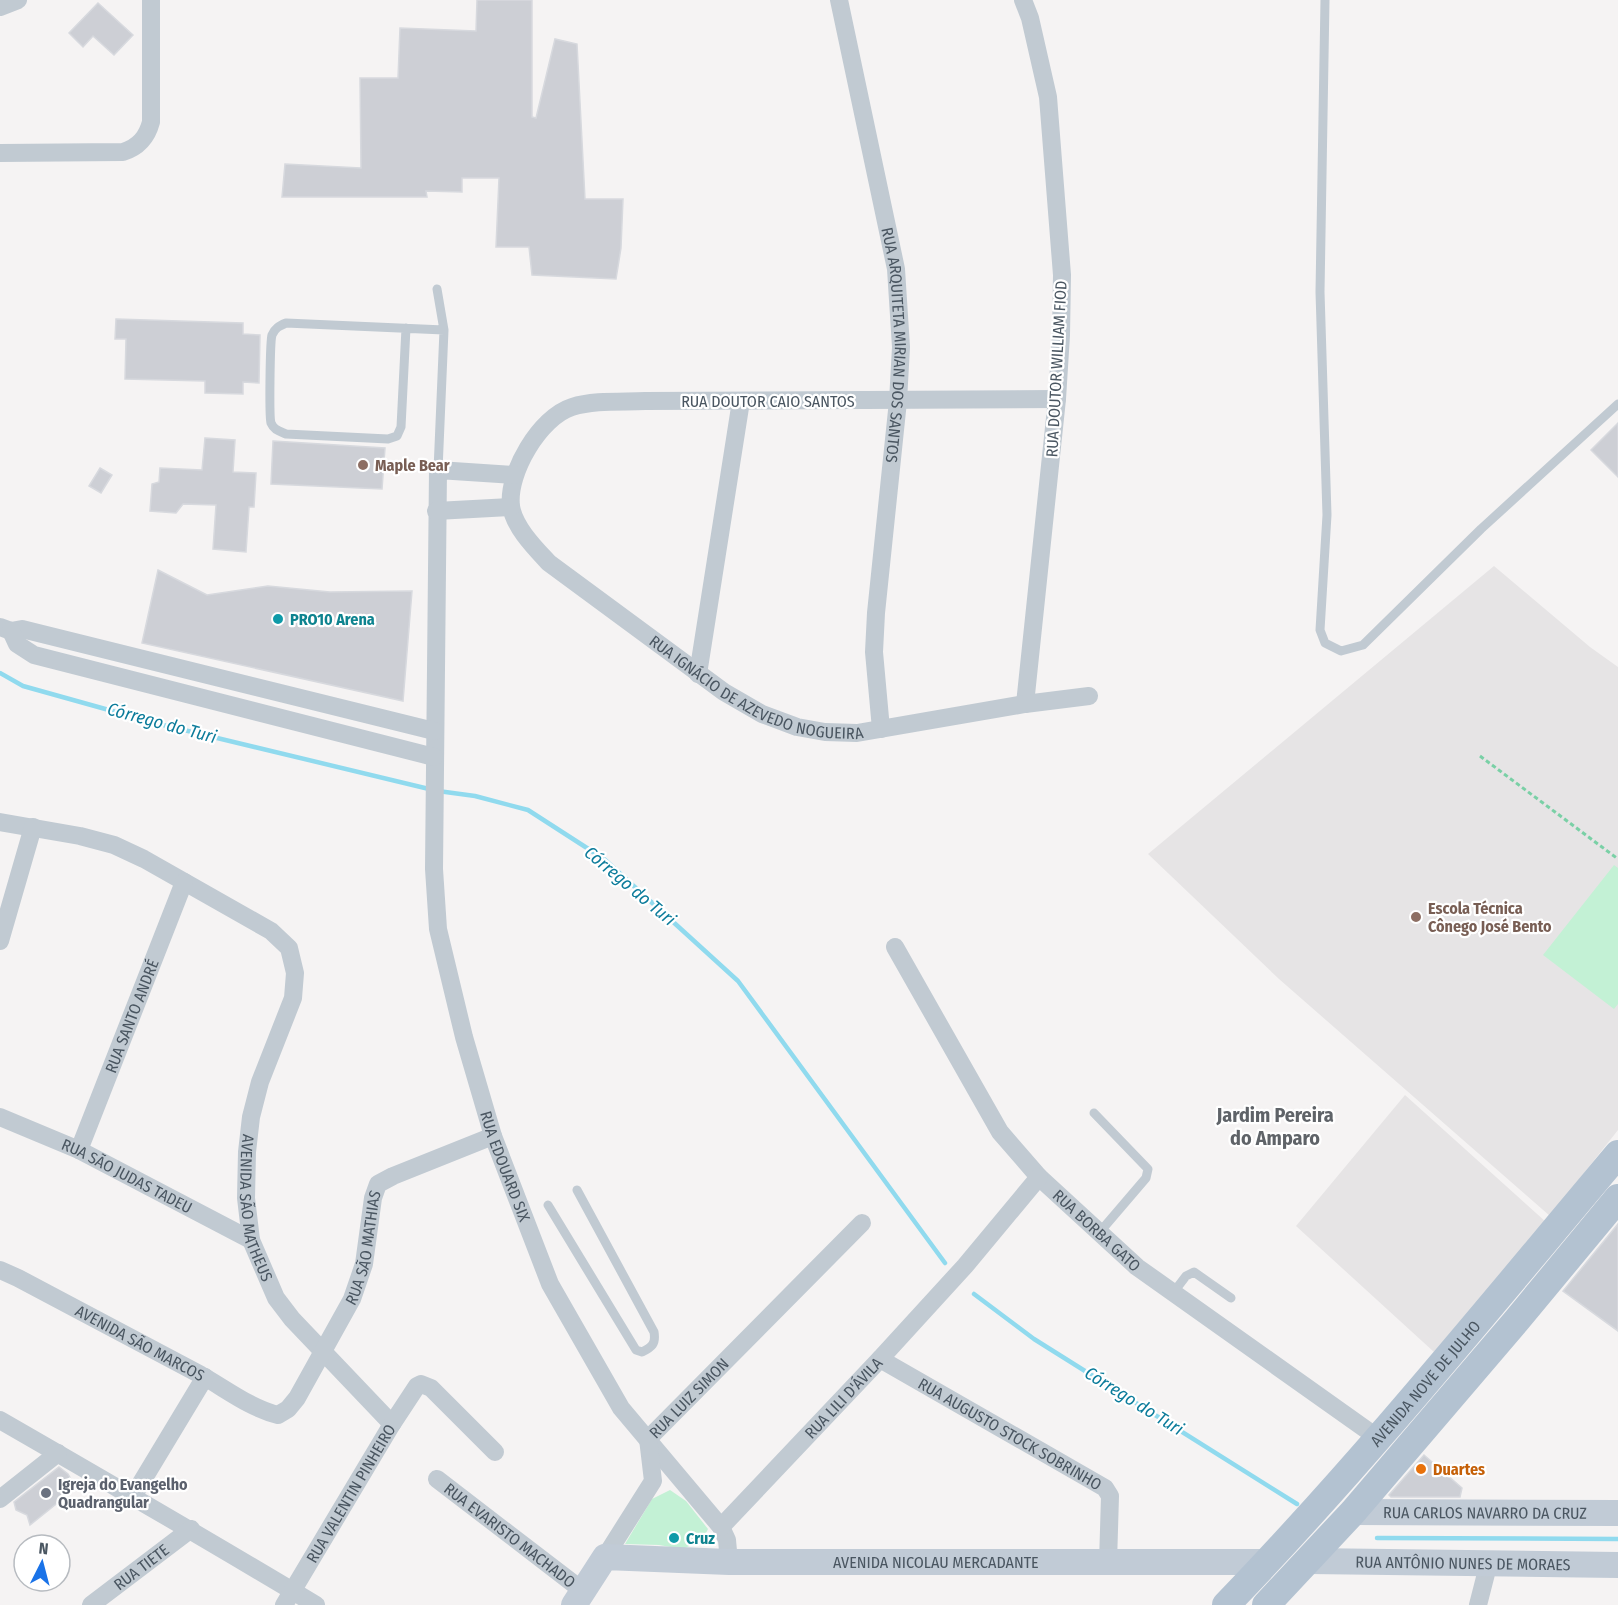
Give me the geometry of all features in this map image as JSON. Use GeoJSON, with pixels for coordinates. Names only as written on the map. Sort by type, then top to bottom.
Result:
{"type":"FeatureCollection","features":[{"type":"Feature","properties":{"kind":"main road","name":"AVENIDA NOVE DE JULHO"},"geometry":{"type":"LineString","coordinates":[[1226,1605],[1378,1438],[1618,1154]]}},
{"type":"Feature","properties":{"kind":"main road","name":"AVENIDA NOVE DE JULHO"},"geometry":{"type":"LineString","coordinates":[[1266,1605],[1353,1512],[1617,1199]]}},
{"type":"Feature","properties":{"kind":"main road","name":"RUA CARLOS NAVARRO DA CRUZ"},"geometry":{"type":"LineString","coordinates":[[1353,1512],[1618,1513]]}},
{"type":"Feature","properties":{"kind":"main road","name":"AVENIDA NICOLAU MERCADANTE"},"geometry":{"type":"LineString","coordinates":[[606,1557],[729,1562],[1267,1562]]}},
{"type":"Feature","properties":{"kind":"main road"},"geometry":{"type":"LineString","coordinates":[[579,1598],[606,1557]]}},
{"type":"Feature","properties":{"kind":"main road","name":"RUA ANTÔNIO NUNES DE MORAES"},"geometry":{"type":"LineString","coordinates":[[1309,1561],[1618,1565]]}},
{"type":"Feature","properties":{"kind":"street","name":"RUA ARQUITETA MIRIAN DOS SANTOS"},"geometry":{"type":"LineString","coordinates":[[839,0],[896,270],[901,347],[898,400],[876,613],[876,682],[881,729]]}},
{"type":"Feature","properties":{"kind":"street","name":"RUA DOUTOR WILLIAM FIOD"},"geometry":{"type":"LineString","coordinates":[[1023,0],[1030,18],[1049,109],[1062,274],[1057,399],[1025,704]]}},
{"type":"Feature","properties":{"kind":"street"},"geometry":{"type":"LineString","coordinates":[[0,153],[123,152],[141,142],[149,129],[152,114],[153,1]]}},
{"type":"Feature","properties":{"kind":"street","name":"RUA DOUTOR CAIO SANTOS"},"geometry":{"type":"LineString","coordinates":[[514,475],[542,429],[556,414],[572,407],[600,403],[1057,399]]}},
{"type":"Feature","properties":{"kind":"street"},"geometry":{"type":"LineString","coordinates":[[699,674],[741,401]]}},
{"type":"Feature","properties":{"kind":"street"},"geometry":{"type":"LineString","coordinates":[[438,470],[514,475]]}},
{"type":"Feature","properties":{"kind":"street","name":"RUA EDOUARD SIX"},"geometry":{"type":"LineString","coordinates":[[438,470],[434,869],[438,929],[465,1036],[493,1136],[550,1284],[621,1408],[721,1527]]}},
{"type":"Feature","properties":{"kind":"street","name":"RUA IGNÁCIO DE AZEVEDO NOGUEIRA"},"geometry":{"type":"LineString","coordinates":[[514,475],[511,507],[525,539],[549,563],[724,692],[762,714],[797,727],[846,733],[1089,696]]}},
{"type":"Feature","properties":{"kind":"street"},"geometry":{"type":"LineString","coordinates":[[436,511],[511,507]]}},
{"type":"Feature","properties":{"kind":"street"},"geometry":{"type":"LineString","coordinates":[[5,629],[22,629],[434,731]]}},
{"type":"Feature","properties":{"kind":"street"},"geometry":{"type":"LineString","coordinates":[[5,629],[17,644],[34,655],[434,757]]}},
{"type":"Feature","properties":{"kind":"street","name":"AVENIDA SÃO MATHEUS"},"geometry":{"type":"LineString","coordinates":[[0,822],[80,836],[114,845],[144,859],[271,931],[289,948],[295,973],[293,998],[260,1082],[251,1118],[247,1152],[246,1198],[251,1240],[276,1299],[322,1353],[393,1424]]}},
{"type":"Feature","properties":{"kind":"street"},"geometry":{"type":"LineString","coordinates":[[0,941],[33,827]]}},
{"type":"Feature","properties":{"kind":"street","name":"RUA SANTO ANDRÉ"},"geometry":{"type":"LineString","coordinates":[[79,1150],[184,882]]}},
{"type":"Feature","properties":{"kind":"street","name":"RUA BORBA GATO"},"geometry":{"type":"LineString","coordinates":[[895,947],[1000,1132],[1039,1177],[1137,1267],[1378,1438]]}},
{"type":"Feature","properties":{"kind":"street","name":"RUA SÃO JUDAS TADEU"},"geometry":{"type":"LineString","coordinates":[[0,1117],[79,1150],[251,1240]]}},
{"type":"Feature","properties":{"kind":"street","name":"RUA SÃO MATHIAS"},"geometry":{"type":"LineString","coordinates":[[278,1415],[288,1409],[297,1398],[359,1282],[364,1264],[373,1198],[378,1184],[493,1136]]}},
{"type":"Feature","properties":{"kind":"street","name":"RUA LILI D'ÁVILA"},"geometry":{"type":"LineString","coordinates":[[721,1527],[965,1266],[1039,1177]]}},
{"type":"Feature","properties":{"kind":"street","name":"RUA LUIZ SIMON"},"geometry":{"type":"LineString","coordinates":[[653,1481],[648,1439],[862,1223]]}},
{"type":"Feature","properties":{"kind":"street","name":"AVENIDA SÃO MARCOS"},"geometry":{"type":"LineString","coordinates":[[0,1270],[205,1377],[266,1412],[278,1415]]}},
{"type":"Feature","properties":{"kind":"street","name":"RUA AUGUSTO STOCK SOBRINHO"},"geometry":{"type":"LineString","coordinates":[[880,1359],[1105,1488],[1110,1496],[1108,1563]]}},
{"type":"Feature","properties":{"kind":"street"},"geometry":{"type":"LineString","coordinates":[[132,1498],[205,1377]]}},
{"type":"Feature","properties":{"kind":"street","name":"RUA VALENTIN PINHEIRO"},"geometry":{"type":"LineString","coordinates":[[288,1598],[414,1390],[422,1384],[431,1388],[495,1452]]}},
{"type":"Feature","properties":{"kind":"street"},"geometry":{"type":"LineString","coordinates":[[0,1420],[132,1498],[190,1529],[288,1598],[316,1605]]}},
{"type":"Feature","properties":{"kind":"street"},"geometry":{"type":"LineString","coordinates":[[0,1499],[58,1454]]}},
{"type":"Feature","properties":{"kind":"street","name":"RUA EVARISTO MACHADO"},"geometry":{"type":"LineString","coordinates":[[437,1479],[579,1598]]}},
{"type":"Feature","properties":{"kind":"street"},"geometry":{"type":"LineString","coordinates":[[606,1557],[653,1481],[682,1481]]}},
{"type":"Feature","properties":{"kind":"street"},"geometry":{"type":"LineString","coordinates":[[721,1527],[727,1540],[729,1562]]}},
{"type":"Feature","properties":{"kind":"street","name":"RUA TIETE"},"geometry":{"type":"LineString","coordinates":[[91,1605],[190,1529]]}},
{"type":"Feature","properties":{"kind":"street"},"geometry":{"type":"LineString","coordinates":[[1478,1605],[1489,1562]]}},
{"type":"Feature","properties":{"kind":"lane"},"geometry":{"type":"LineString","coordinates":[[1325,0],[1320,292],[1327,515],[1320,630],[1325,643],[1341,651],[1363,645],[1481,529],[1618,404]]}},
{"type":"Feature","properties":{"kind":"lane"},"geometry":{"type":"LineString","coordinates":[[437,289],[444,330],[438,470]]}},
{"type":"Feature","properties":{"kind":"lane"},"geometry":{"type":"LineString","coordinates":[[406,328],[401,426],[397,436],[388,439],[286,434],[275,429],[270,420],[269,396],[271,338],[276,328],[286,323],[406,328],[444,330]]}},
{"type":"Feature","properties":{"kind":"lane"},"geometry":{"type":"LineString","coordinates":[[1094,1113],[1148,1169],[1146,1178],[1099,1233]]}},
{"type":"Feature","properties":{"kind":"lane"},"geometry":{"type":"LineString","coordinates":[[548,1205],[636,1350],[642,1352],[652,1346],[656,1340],[654,1332],[577,1190]]}},
{"type":"Feature","properties":{"kind":"lane"},"geometry":{"type":"LineString","coordinates":[[1173,1293],[1186,1276],[1194,1272],[1231,1298]]}},
{"type":"Feature","properties":{"kind":"path"},"geometry":{"type":"LineString","coordinates":[[1480,756],[1618,859]]}},
{"type":"Feature","properties":{"kind":"shaded area","name":"Escola Técnica Cônego José Bento"},"geometry":{"type":"Polygon","coordinates":[[[1494,566],[1590,647],[1618,667],[1618,1130],[1550,1216],[1279,979],[1148,854],[1494,566]]]}},
{"type":"Feature","properties":{"kind":"shaded area"},"geometry":{"type":"Polygon","coordinates":[[[1405,1095],[1546,1222],[1434,1352],[1296,1226],[1405,1095]]]}},
{"type":"Feature","properties":{"kind":"green space"},"geometry":{"type":"Polygon","coordinates":[[[1614,865],[1618,868],[1618,1004],[1614,1009],[1543,955],[1614,865]]]}},
{"type":"Feature","properties":{"kind":"green space"},"geometry":{"type":"Polygon","coordinates":[[[670,1490],[686,1501],[708,1529],[702,1541],[682,1549],[659,1545],[625,1544],[652,1499],[670,1490]]]}},
{"type":"Feature","properties":{"kind":"building"},"geometry":{"type":"Polygon","coordinates":[[[477,0],[532,0],[532,117],[536,118],[555,39],[577,44],[585,199],[623,199],[621,248],[616,279],[532,275],[529,247],[496,247],[499,178],[462,178],[462,192],[426,191],[427,197],[282,197],[285,164],[361,168],[360,78],[398,78],[400,28],[476,31],[477,0]]]}},
{"type":"Feature","properties":{"kind":"building"},"geometry":{"type":"Polygon","coordinates":[[[98,3],[133,35],[114,55],[93,36],[83,47],[69,33],[98,3]]]}},
{"type":"Feature","properties":{"kind":"building"},"geometry":{"type":"Polygon","coordinates":[[[116,319],[243,323],[243,334],[260,335],[259,383],[243,382],[243,394],[205,393],[205,381],[125,379],[126,339],[115,339],[116,319]]]}},
{"type":"Feature","properties":{"kind":"building"},"geometry":{"type":"Polygon","coordinates":[[[1618,423],[1618,477],[1591,450],[1618,423]]]}},
{"type":"Feature","properties":{"kind":"building"},"geometry":{"type":"Polygon","coordinates":[[[205,438],[235,440],[233,472],[256,473],[254,507],[249,507],[246,552],[213,549],[216,505],[183,504],[176,513],[150,511],[152,484],[159,482],[160,468],[202,470],[205,438]]]}},
{"type":"Feature","properties":{"kind":"building"},"geometry":{"type":"Polygon","coordinates":[[[273,441],[385,448],[382,489],[271,484],[273,441]]]}},
{"type":"Feature","properties":{"kind":"building"},"geometry":{"type":"Polygon","coordinates":[[[100,468],[112,475],[101,493],[89,486],[100,468]]]}},
{"type":"Feature","properties":{"kind":"building","name":"PRO10 Arena"},"geometry":{"type":"Polygon","coordinates":[[[158,570],[207,595],[268,586],[330,592],[412,591],[403,701],[142,643],[158,570]]]}},
{"type":"Feature","properties":{"kind":"building"},"geometry":{"type":"Polygon","coordinates":[[[1618,1224],[1618,1331],[1563,1291],[1618,1224]]]}},
{"type":"Feature","properties":{"kind":"building","name":"Duartes"},"geometry":{"type":"Polygon","coordinates":[[[1424,1455],[1462,1488],[1460,1497],[1391,1497],[1389,1495],[1424,1455]]]}},
{"type":"Feature","properties":{"kind":"building","name":"Igreja do Evangelho Quadrangular"},"geometry":{"type":"Polygon","coordinates":[[[59,1467],[68,1474],[76,1488],[30,1525],[27,1515],[16,1510],[14,1502],[59,1467]]]}},
{"type":"Feature","properties":{"kind":"waterway","name":"Córrego do Turi"},"geometry":{"type":"LineString","coordinates":[[0,673],[23,686],[159,724],[429,789]]}},
{"type":"Feature","properties":{"kind":"waterway","name":"Córrego do Turi"},"geometry":{"type":"LineString","coordinates":[[438,791],[475,796],[528,810],[604,859],[738,981],[945,1263]]}},
{"type":"Feature","properties":{"kind":"waterway","name":"Córrego do Turi"},"geometry":{"type":"LineString","coordinates":[[974,1294],[1034,1339],[1297,1504]]}},
{"type":"Feature","properties":{"kind":"waterway","name":"Córrego do Turi"},"geometry":{"type":"LineString","coordinates":[[1377,1538],[1618,1539]]}},
{"type":"Feature","properties":{"kind":"place","name":"Maple Bear"},"geometry":{"type":"Point","coordinates":[363,465]}},
{"type":"Feature","properties":{"kind":"place","name":"PRO10 Arena"},"geometry":{"type":"Point","coordinates":[278,619]}},
{"type":"Feature","properties":{"kind":"place","name":"Escola Técnica Cônego José Bento"},"geometry":{"type":"Point","coordinates":[1416,917]}},
{"type":"Feature","properties":{"kind":"place","name":"Duartes"},"geometry":{"type":"Point","coordinates":[1421,1469]}},
{"type":"Feature","properties":{"kind":"place","name":"Igreja do Evangelho Quadrangular"},"geometry":{"type":"Point","coordinates":[46,1493]}},
{"type":"Feature","properties":{"kind":"place","name":"Cruz"},"geometry":{"type":"Point","coordinates":[674,1538]}},
{"type":"Feature","properties":{"kind":"district","name":"Jardim Pereira do Amparo"},"geometry":{"type":"Point","coordinates":[1275,1126]}}]}
